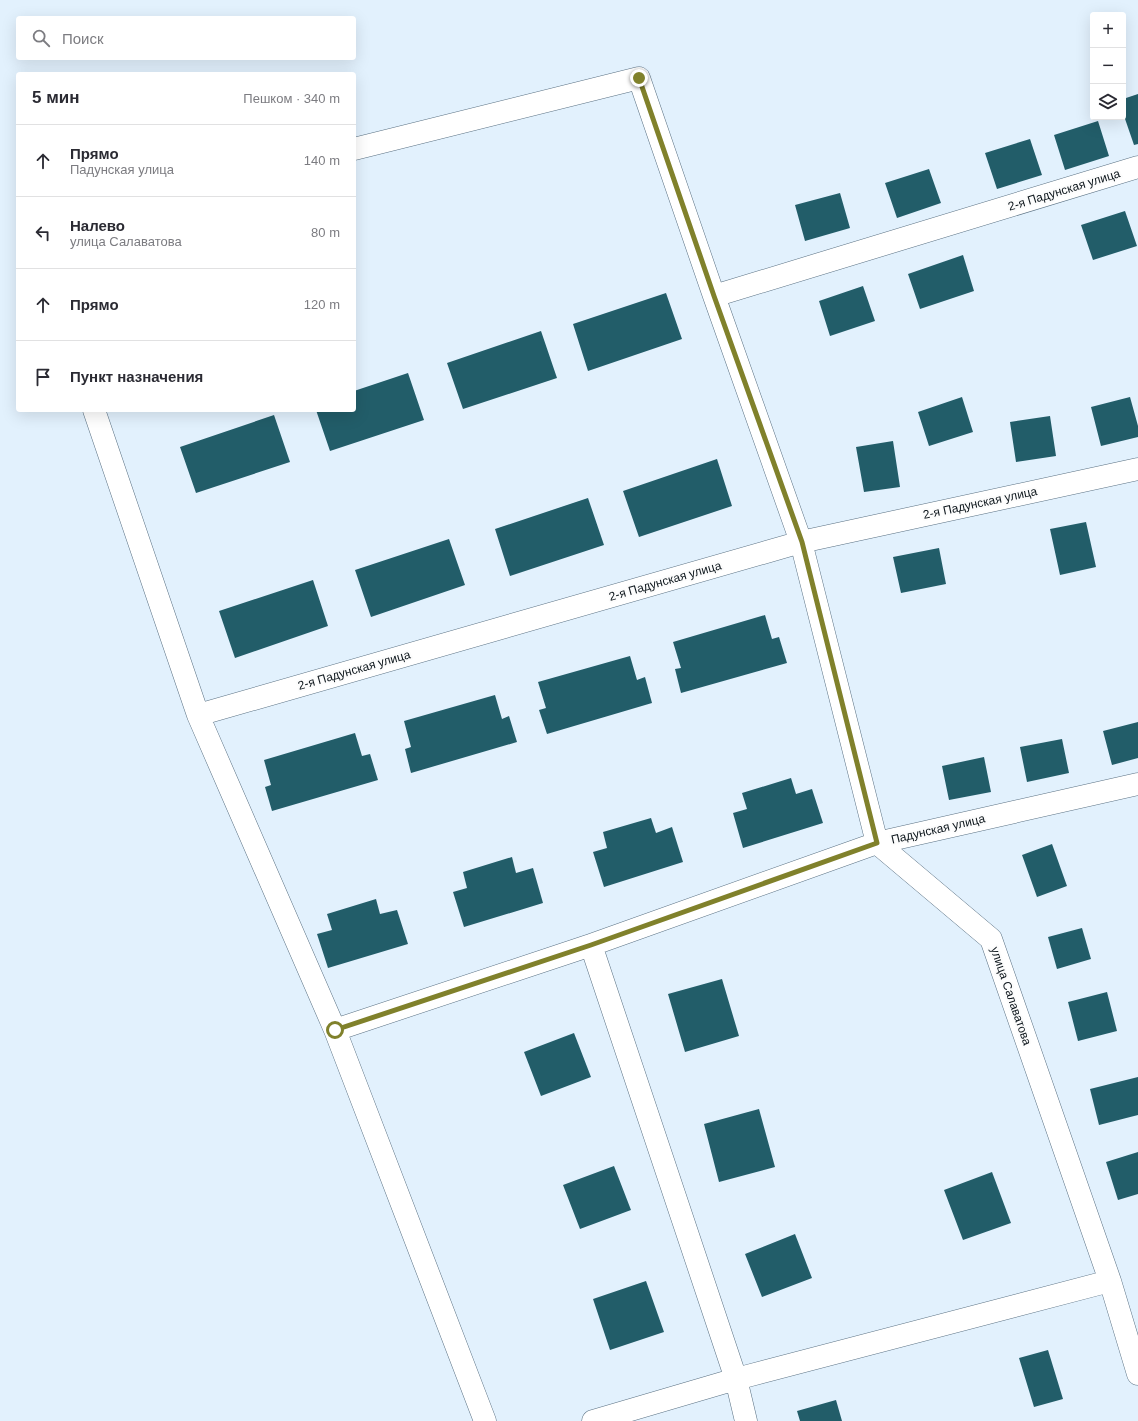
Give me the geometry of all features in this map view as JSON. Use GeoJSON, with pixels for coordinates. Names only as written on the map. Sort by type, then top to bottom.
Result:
{"type":"FeatureCollection","features":[{"type":"Feature","properties":{"kind":"street"},"geometry":{"type":"LineString","coordinates":[[356,149],[639,78],[714,296],[802,542],[877,843]]}},
{"type":"Feature","properties":{"kind":"street","name":"2-я Падунская улица"},"geometry":{"type":"LineString","coordinates":[[714,296],[1138,167]]}},
{"type":"Feature","properties":{"kind":"street"},"geometry":{"type":"LineString","coordinates":[[95,412],[198,715],[335,1030],[485,1421]]}},
{"type":"Feature","properties":{"kind":"street","name":"2-я Падунская улица"},"geometry":{"type":"LineString","coordinates":[[198,715],[802,542],[1138,469]]}},
{"type":"Feature","properties":{"kind":"street","name":"Падунская улица"},"geometry":{"type":"LineString","coordinates":[[335,1030],[591,945],[877,843],[1138,784]]}},
{"type":"Feature","properties":{"kind":"street","name":"улица Салаватова"},"geometry":{"type":"LineString","coordinates":[[877,843],[991,939],[1110,1281],[1138,1374]]}},
{"type":"Feature","properties":{"kind":"street"},"geometry":{"type":"LineString","coordinates":[[591,945],[736,1379],[746,1421]]}},
{"type":"Feature","properties":{"kind":"street"},"geometry":{"type":"LineString","coordinates":[[593,1421],[736,1379],[1110,1281]]}},
{"type":"Feature","properties":{"kind":"building"},"geometry":{"type":"Polygon","coordinates":[[[1138,94],[1138,144],[1134,145],[1125,120],[1126,98],[1138,94]]]}},
{"type":"Feature","properties":{"kind":"building"},"geometry":{"type":"Polygon","coordinates":[[[1098,121],[1109,156],[1065,170],[1054,135],[1098,121]]]}},
{"type":"Feature","properties":{"kind":"building"},"geometry":{"type":"Polygon","coordinates":[[[1030,139],[1042,175],[997,189],[985,153],[1030,139]]]}},
{"type":"Feature","properties":{"kind":"building"},"geometry":{"type":"Polygon","coordinates":[[[929,169],[941,203],[897,218],[885,183],[929,169]]]}},
{"type":"Feature","properties":{"kind":"building"},"geometry":{"type":"Polygon","coordinates":[[[840,193],[850,228],[805,241],[795,205],[840,193]]]}},
{"type":"Feature","properties":{"kind":"building"},"geometry":{"type":"Polygon","coordinates":[[[1125,211],[1137,246],[1093,260],[1081,225],[1125,211]]]}},
{"type":"Feature","properties":{"kind":"building"},"geometry":{"type":"Polygon","coordinates":[[[963,255],[974,291],[920,309],[908,274],[963,255]]]}},
{"type":"Feature","properties":{"kind":"building"},"geometry":{"type":"Polygon","coordinates":[[[863,286],[875,321],[830,336],[819,301],[863,286]]]}},
{"type":"Feature","properties":{"kind":"building"},"geometry":{"type":"Polygon","coordinates":[[[666,293],[682,339],[588,371],[573,324],[666,293]]]}},
{"type":"Feature","properties":{"kind":"building"},"geometry":{"type":"Polygon","coordinates":[[[541,331],[557,378],[463,409],[447,363],[541,331]]]}},
{"type":"Feature","properties":{"kind":"building"},"geometry":{"type":"Polygon","coordinates":[[[408,373],[424,420],[330,451],[317,412],[356,412],[356,390],[408,373]]]}},
{"type":"Feature","properties":{"kind":"building"},"geometry":{"type":"Polygon","coordinates":[[[962,397],[973,432],[929,446],[918,412],[962,397]]]}},
{"type":"Feature","properties":{"kind":"building"},"geometry":{"type":"Polygon","coordinates":[[[1130,397],[1138,426],[1138,437],[1101,446],[1091,407],[1130,397]]]}},
{"type":"Feature","properties":{"kind":"building"},"geometry":{"type":"Polygon","coordinates":[[[274,415],[290,462],[196,493],[180,447],[274,415]]]}},
{"type":"Feature","properties":{"kind":"building"},"geometry":{"type":"Polygon","coordinates":[[[1050,416],[1056,456],[1016,462],[1010,422],[1050,416]]]}},
{"type":"Feature","properties":{"kind":"building"},"geometry":{"type":"Polygon","coordinates":[[[893,441],[900,487],[864,492],[856,447],[893,441]]]}},
{"type":"Feature","properties":{"kind":"building"},"geometry":{"type":"Polygon","coordinates":[[[717,459],[732,506],[639,537],[623,491],[717,459]]]}},
{"type":"Feature","properties":{"kind":"building"},"geometry":{"type":"Polygon","coordinates":[[[588,498],[604,545],[510,576],[495,529],[588,498]]]}},
{"type":"Feature","properties":{"kind":"building"},"geometry":{"type":"Polygon","coordinates":[[[1086,522],[1096,567],[1060,575],[1050,529],[1086,522]]]}},
{"type":"Feature","properties":{"kind":"building"},"geometry":{"type":"Polygon","coordinates":[[[449,539],[465,585],[371,617],[355,570],[449,539]]]}},
{"type":"Feature","properties":{"kind":"building"},"geometry":{"type":"Polygon","coordinates":[[[939,548],[946,584],[901,593],[893,557],[939,548]]]}},
{"type":"Feature","properties":{"kind":"building"},"geometry":{"type":"Polygon","coordinates":[[[313,580],[328,626],[235,658],[219,611],[313,580]]]}},
{"type":"Feature","properties":{"kind":"building"},"geometry":{"type":"Polygon","coordinates":[[[765,615],[772,639],[779,637],[787,663],[681,693],[675,669],[681,668],[673,642],[765,615]]]}},
{"type":"Feature","properties":{"kind":"building"},"geometry":{"type":"Polygon","coordinates":[[[630,656],[637,680],[645,677],[652,703],[547,734],[539,710],[546,708],[538,682],[630,656]]]}},
{"type":"Feature","properties":{"kind":"building"},"geometry":{"type":"Polygon","coordinates":[[[495,695],[502,719],[509,716],[517,742],[411,773],[405,749],[411,747],[404,721],[495,695]]]}},
{"type":"Feature","properties":{"kind":"building"},"geometry":{"type":"Polygon","coordinates":[[[1138,722],[1138,758],[1112,765],[1103,731],[1138,722]]]}},
{"type":"Feature","properties":{"kind":"building"},"geometry":{"type":"Polygon","coordinates":[[[355,733],[362,756],[370,754],[378,780],[272,811],[265,787],[271,785],[264,760],[355,733]]]}},
{"type":"Feature","properties":{"kind":"building"},"geometry":{"type":"Polygon","coordinates":[[[1062,739],[1069,773],[1027,782],[1020,747],[1062,739]]]}},
{"type":"Feature","properties":{"kind":"building"},"geometry":{"type":"Polygon","coordinates":[[[984,757],[991,792],[949,800],[942,766],[984,757]]]}},
{"type":"Feature","properties":{"kind":"building"},"geometry":{"type":"Polygon","coordinates":[[[791,778],[796,794],[812,789],[823,823],[743,848],[733,813],[747,809],[742,793],[791,778]]]}},
{"type":"Feature","properties":{"kind":"building"},"geometry":{"type":"Polygon","coordinates":[[[651,818],[656,833],[672,827],[683,862],[604,887],[593,852],[607,848],[603,832],[651,818]]]}},
{"type":"Feature","properties":{"kind":"building"},"geometry":{"type":"Polygon","coordinates":[[[1052,844],[1067,886],[1037,897],[1022,855],[1052,844]]]}},
{"type":"Feature","properties":{"kind":"building"},"geometry":{"type":"Polygon","coordinates":[[[512,857],[516,873],[533,868],[543,903],[464,927],[453,892],[467,888],[463,872],[512,857]]]}},
{"type":"Feature","properties":{"kind":"building"},"geometry":{"type":"Polygon","coordinates":[[[376,899],[380,914],[397,910],[408,944],[328,968],[317,934],[332,930],[327,914],[376,899]]]}},
{"type":"Feature","properties":{"kind":"building"},"geometry":{"type":"Polygon","coordinates":[[[1082,928],[1091,959],[1057,969],[1048,937],[1082,928]]]}},
{"type":"Feature","properties":{"kind":"building"},"geometry":{"type":"Polygon","coordinates":[[[722,979],[739,1036],[685,1052],[668,994],[722,979]]]}},
{"type":"Feature","properties":{"kind":"building"},"geometry":{"type":"Polygon","coordinates":[[[1107,992],[1117,1031],[1078,1041],[1068,1002],[1107,992]]]}},
{"type":"Feature","properties":{"kind":"building"},"geometry":{"type":"Polygon","coordinates":[[[574,1033],[591,1077],[541,1096],[524,1052],[574,1033]]]}},
{"type":"Feature","properties":{"kind":"building"},"geometry":{"type":"Polygon","coordinates":[[[1138,1077],[1138,1115],[1099,1125],[1090,1089],[1138,1077]]]}},
{"type":"Feature","properties":{"kind":"building"},"geometry":{"type":"Polygon","coordinates":[[[759,1109],[775,1167],[719,1182],[704,1124],[759,1109]]]}},
{"type":"Feature","properties":{"kind":"building"},"geometry":{"type":"Polygon","coordinates":[[[1138,1152],[1138,1194],[1118,1200],[1106,1162],[1138,1152]]]}},
{"type":"Feature","properties":{"kind":"building"},"geometry":{"type":"Polygon","coordinates":[[[614,1166],[631,1210],[580,1229],[563,1185],[614,1166]]]}},
{"type":"Feature","properties":{"kind":"building"},"geometry":{"type":"Polygon","coordinates":[[[992,1172],[1011,1223],[963,1240],[944,1190],[992,1172]]]}},
{"type":"Feature","properties":{"kind":"building"},"geometry":{"type":"Polygon","coordinates":[[[795,1234],[812,1278],[762,1297],[745,1254],[795,1234]]]}},
{"type":"Feature","properties":{"kind":"building"},"geometry":{"type":"Polygon","coordinates":[[[646,1281],[664,1332],[610,1350],[593,1299],[646,1281]]]}},
{"type":"Feature","properties":{"kind":"building"},"geometry":{"type":"Polygon","coordinates":[[[1048,1350],[1063,1399],[1034,1407],[1019,1358],[1048,1350]]]}},
{"type":"Feature","properties":{"kind":"building"},"geometry":{"type":"Polygon","coordinates":[[[836,1400],[842,1421],[800,1421],[797,1411],[836,1400]]]}},
{"type":"Feature","properties":{"kind":"route"},"geometry":{"type":"LineString","coordinates":[[335,1030],[591,945],[877,843],[802,542],[714,296],[639,78]]}}]}
